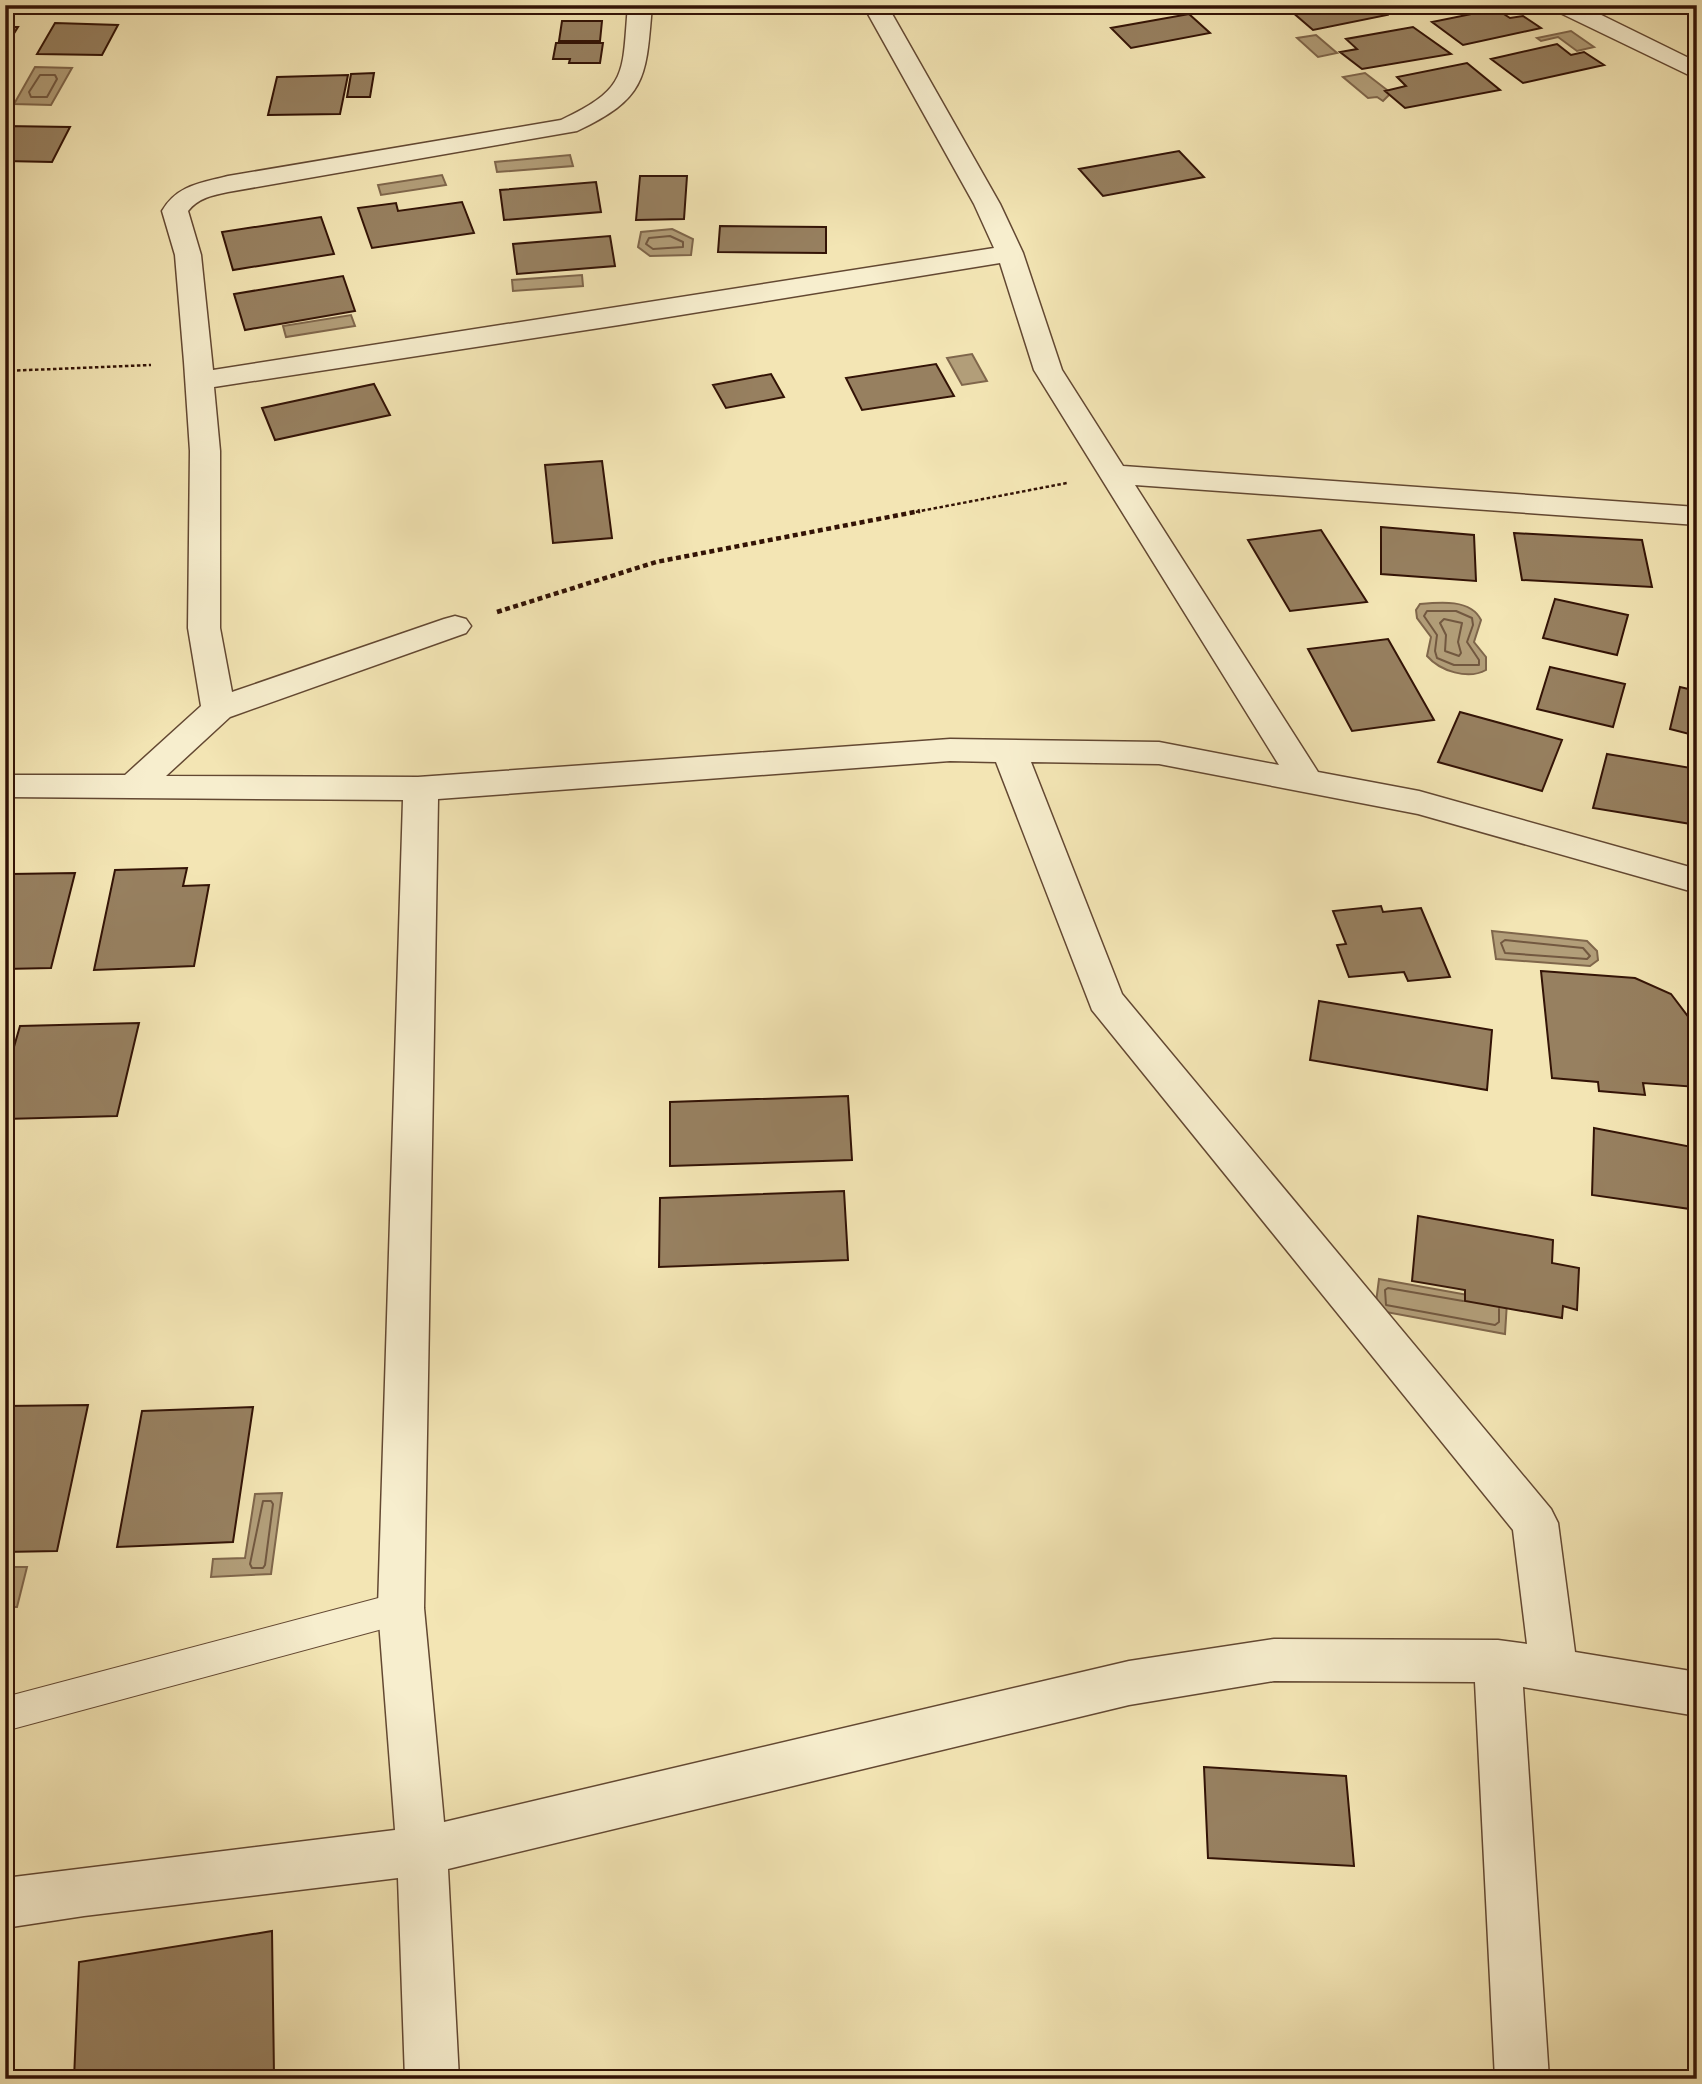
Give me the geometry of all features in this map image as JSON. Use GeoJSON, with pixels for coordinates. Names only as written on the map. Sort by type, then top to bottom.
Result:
{"type":"FeatureCollection","features":[{"type":"Feature","properties":{"kind":"street"},"geometry":{"type":"LineString","coordinates":[[218,709],[204,628],[205,451],[199,372],[188,255],[175,211],[188,195],[228,184],[568,126],[602,111],[619,99],[630,83],[640,5]]}},
{"type":"Feature","properties":{"kind":"street"},"geometry":{"type":"LineString","coordinates":[[875,5],[981,192],[1010,253],[1048,370],[1307,782]]}},
{"type":"Feature","properties":{"kind":"street"},"geometry":{"type":"LineString","coordinates":[[1562,5],[1697,72]]}},
{"type":"Feature","properties":{"kind":"street"},"geometry":{"type":"LineString","coordinates":[[199,372],[619,317],[1010,253]]}},
{"type":"Feature","properties":{"kind":"street"},"geometry":{"type":"LineString","coordinates":[[1113,474],[1697,516]]}},
{"type":"Feature","properties":{"kind":"street"},"geometry":{"type":"LineString","coordinates":[[132,787],[218,709],[455,626]]}},
{"type":"Feature","properties":{"kind":"street"},"geometry":{"type":"LineString","coordinates":[[5,786],[421,789],[950,750],[1159,753],[1419,803],[1697,881]]}},
{"type":"Feature","properties":{"kind":"street"},"geometry":{"type":"LineString","coordinates":[[1009,751],[1105,1000],[1535,1523],[1554,1671]]}},
{"type":"Feature","properties":{"kind":"street"},"geometry":{"type":"LineString","coordinates":[[421,789],[401,1608],[422,1851],[432,2079]]}},
{"type":"Feature","properties":{"kind":"street"},"geometry":{"type":"LineString","coordinates":[[5,1903],[84,1891],[422,1851],[1129,1682],[1274,1660],[1497,1661],[1697,1694]]}},
{"type":"Feature","properties":{"kind":"street"},"geometry":{"type":"LineString","coordinates":[[1497,1661],[1522,2079]]}},
{"type":"Feature","properties":{"kind":"lane"},"geometry":{"type":"LineString","coordinates":[[5,1714],[401,1608]]}},
{"type":"Feature","properties":{"kind":"path"},"geometry":{"type":"LineString","coordinates":[[5,371],[199,372]]}},
{"type":"Feature","properties":{"kind":"path"},"geometry":{"type":"LineString","coordinates":[[455,626],[656,562],[1113,474]]}},
{"type":"Feature","properties":{"kind":"water"},"geometry":{"type":"Polygon","coordinates":[[[1571,31],[1594,47],[1577,51],[1558,37],[1541,41],[1537,38],[1571,31]]]}},
{"type":"Feature","properties":{"kind":"water"},"geometry":{"type":"Polygon","coordinates":[[[1316,35],[1337,53],[1318,57],[1297,38],[1316,35]]]}},
{"type":"Feature","properties":{"kind":"water"},"geometry":{"type":"Polygon","coordinates":[[[35,67],[72,68],[51,105],[14,104],[35,67]]]}},
{"type":"Feature","properties":{"kind":"water"},"geometry":{"type":"Polygon","coordinates":[[[1365,73],[1391,93],[1383,101],[1377,97],[1368,98],[1343,77],[1365,73]]]}},
{"type":"Feature","properties":{"kind":"water"},"geometry":{"type":"Polygon","coordinates":[[[570,155],[573,166],[497,172],[495,162],[570,155]]]}},
{"type":"Feature","properties":{"kind":"water"},"geometry":{"type":"Polygon","coordinates":[[[442,175],[446,185],[381,195],[378,185],[442,175]]]}},
{"type":"Feature","properties":{"kind":"water"},"geometry":{"type":"Polygon","coordinates":[[[672,229],[693,239],[691,255],[650,256],[638,247],[641,232],[672,229]]]}},
{"type":"Feature","properties":{"kind":"water"},"geometry":{"type":"Polygon","coordinates":[[[582,275],[583,286],[513,291],[512,280],[582,275]]]}},
{"type":"Feature","properties":{"kind":"water"},"geometry":{"type":"Polygon","coordinates":[[[351,315],[355,326],[286,337],[283,326],[351,315]]]}},
{"type":"Feature","properties":{"kind":"water"},"geometry":{"type":"Polygon","coordinates":[[[972,354],[987,381],[962,385],[947,358],[972,354]]]}},
{"type":"Feature","properties":{"kind":"water"},"geometry":{"type":"Polygon","coordinates":[[[1454,603],[1476,613],[1481,620],[1474,642],[1486,657],[1486,670],[1463,674],[1439,666],[1427,656],[1431,637],[1417,618],[1416,610],[1420,604],[1454,603]]]}},
{"type":"Feature","properties":{"kind":"water"},"geometry":{"type":"Polygon","coordinates":[[[1492,931],[1587,941],[1597,951],[1598,960],[1590,966],[1496,959],[1492,931]]]}},
{"type":"Feature","properties":{"kind":"water"},"geometry":{"type":"Polygon","coordinates":[[[1379,1279],[1507,1302],[1505,1334],[1375,1310],[1379,1279]]]}},
{"type":"Feature","properties":{"kind":"water"},"geometry":{"type":"Polygon","coordinates":[[[282,1493],[271,1574],[211,1577],[213,1559],[245,1558],[255,1494],[282,1493]]]}},
{"type":"Feature","properties":{"kind":"water"},"geometry":{"type":"Polygon","coordinates":[[[5,1567],[27,1567],[17,1607],[5,1607],[5,1567]]]}},
{"type":"Feature","properties":{"kind":"building"},"geometry":{"type":"Polygon","coordinates":[[[1321,5],[1375,5],[1387,15],[1313,30],[1291,11],[1321,5]]]}},
{"type":"Feature","properties":{"kind":"building"},"geometry":{"type":"Polygon","coordinates":[[[1399,5],[1441,5],[1407,12],[1399,5]]]}},
{"type":"Feature","properties":{"kind":"building"},"geometry":{"type":"Polygon","coordinates":[[[1496,9],[1510,18],[1523,16],[1541,28],[1463,45],[1432,22],[1496,9]]]}},
{"type":"Feature","properties":{"kind":"building"},"geometry":{"type":"Polygon","coordinates":[[[1189,14],[1210,33],[1131,48],[1111,28],[1189,14]]]}},
{"type":"Feature","properties":{"kind":"building"},"geometry":{"type":"Polygon","coordinates":[[[562,21],[602,21],[600,41],[559,41],[562,21]]]}},
{"type":"Feature","properties":{"kind":"building"},"geometry":{"type":"Polygon","coordinates":[[[55,23],[118,25],[102,55],[37,54],[55,23]]]}},
{"type":"Feature","properties":{"kind":"building"},"geometry":{"type":"Polygon","coordinates":[[[5,27],[18,27],[5,48],[5,27]]]}},
{"type":"Feature","properties":{"kind":"building"},"geometry":{"type":"Polygon","coordinates":[[[1413,27],[1451,54],[1362,69],[1340,52],[1357,49],[1346,39],[1413,27]]]}},
{"type":"Feature","properties":{"kind":"building"},"geometry":{"type":"Polygon","coordinates":[[[556,43],[603,43],[600,63],[569,63],[570,59],[553,59],[556,43]]]}},
{"type":"Feature","properties":{"kind":"building"},"geometry":{"type":"Polygon","coordinates":[[[1557,44],[1571,55],[1584,52],[1604,65],[1523,83],[1491,59],[1557,44]]]}},
{"type":"Feature","properties":{"kind":"building"},"geometry":{"type":"Polygon","coordinates":[[[1467,63],[1500,90],[1405,108],[1385,91],[1406,86],[1397,77],[1467,63]]]}},
{"type":"Feature","properties":{"kind":"building"},"geometry":{"type":"Polygon","coordinates":[[[374,73],[370,97],[347,97],[351,74],[374,73]]]}},
{"type":"Feature","properties":{"kind":"building"},"geometry":{"type":"Polygon","coordinates":[[[348,75],[340,114],[268,115],[277,77],[348,75]]]}},
{"type":"Feature","properties":{"kind":"building"},"geometry":{"type":"Polygon","coordinates":[[[5,126],[70,127],[52,162],[5,161],[5,126]]]}},
{"type":"Feature","properties":{"kind":"building"},"geometry":{"type":"Polygon","coordinates":[[[1179,151],[1204,177],[1103,196],[1079,169],[1179,151]]]}},
{"type":"Feature","properties":{"kind":"building"},"geometry":{"type":"Polygon","coordinates":[[[640,176],[687,176],[684,219],[636,220],[640,176]]]}},
{"type":"Feature","properties":{"kind":"building"},"geometry":{"type":"Polygon","coordinates":[[[596,182],[601,212],[504,220],[500,190],[596,182]]]}},
{"type":"Feature","properties":{"kind":"building"},"geometry":{"type":"Polygon","coordinates":[[[462,202],[474,233],[372,248],[358,208],[396,203],[398,211],[462,202]]]}},
{"type":"Feature","properties":{"kind":"building"},"geometry":{"type":"Polygon","coordinates":[[[321,217],[334,254],[233,270],[222,232],[321,217]]]}},
{"type":"Feature","properties":{"kind":"building"},"geometry":{"type":"Polygon","coordinates":[[[720,226],[826,227],[826,253],[718,252],[720,226]]]}},
{"type":"Feature","properties":{"kind":"building"},"geometry":{"type":"Polygon","coordinates":[[[610,236],[615,266],[517,274],[513,244],[610,236]]]}},
{"type":"Feature","properties":{"kind":"building"},"geometry":{"type":"Polygon","coordinates":[[[343,276],[355,311],[245,330],[234,294],[343,276]]]}},
{"type":"Feature","properties":{"kind":"building"},"geometry":{"type":"Polygon","coordinates":[[[936,364],[954,396],[862,410],[846,378],[936,364]]]}},
{"type":"Feature","properties":{"kind":"building"},"geometry":{"type":"Polygon","coordinates":[[[771,374],[784,397],[726,408],[713,385],[771,374]]]}},
{"type":"Feature","properties":{"kind":"building"},"geometry":{"type":"Polygon","coordinates":[[[374,384],[390,415],[275,440],[262,408],[374,384]]]}},
{"type":"Feature","properties":{"kind":"building"},"geometry":{"type":"Polygon","coordinates":[[[602,461],[612,538],[553,543],[545,465],[602,461]]]}},
{"type":"Feature","properties":{"kind":"building"},"geometry":{"type":"Polygon","coordinates":[[[1381,527],[1474,535],[1476,581],[1381,574],[1381,527]]]}},
{"type":"Feature","properties":{"kind":"building"},"geometry":{"type":"Polygon","coordinates":[[[1321,530],[1367,602],[1290,611],[1248,540],[1321,530]]]}},
{"type":"Feature","properties":{"kind":"building"},"geometry":{"type":"Polygon","coordinates":[[[1514,533],[1642,540],[1652,587],[1522,580],[1514,533]]]}},
{"type":"Feature","properties":{"kind":"building"},"geometry":{"type":"Polygon","coordinates":[[[1555,599],[1628,615],[1617,655],[1543,638],[1555,599]]]}},
{"type":"Feature","properties":{"kind":"building"},"geometry":{"type":"Polygon","coordinates":[[[1388,639],[1434,720],[1352,731],[1308,649],[1388,639]]]}},
{"type":"Feature","properties":{"kind":"building"},"geometry":{"type":"Polygon","coordinates":[[[1550,667],[1625,684],[1613,727],[1537,709],[1550,667]]]}},
{"type":"Feature","properties":{"kind":"building"},"geometry":{"type":"Polygon","coordinates":[[[1680,687],[1697,691],[1697,736],[1670,729],[1680,687]]]}},
{"type":"Feature","properties":{"kind":"building"},"geometry":{"type":"Polygon","coordinates":[[[1460,712],[1562,740],[1542,791],[1438,762],[1460,712]]]}},
{"type":"Feature","properties":{"kind":"building"},"geometry":{"type":"Polygon","coordinates":[[[1607,754],[1697,769],[1697,825],[1593,808],[1607,754]]]}},
{"type":"Feature","properties":{"kind":"building"},"geometry":{"type":"Polygon","coordinates":[[[187,868],[183,886],[209,885],[194,966],[94,970],[115,870],[187,868]]]}},
{"type":"Feature","properties":{"kind":"building"},"geometry":{"type":"Polygon","coordinates":[[[75,873],[51,968],[5,969],[5,890],[11,874],[75,873]]]}},
{"type":"Feature","properties":{"kind":"building"},"geometry":{"type":"Polygon","coordinates":[[[1381,906],[1383,912],[1421,908],[1450,977],[1408,981],[1404,972],[1349,977],[1337,945],[1346,944],[1333,911],[1381,906]]]}},
{"type":"Feature","properties":{"kind":"building"},"geometry":{"type":"Polygon","coordinates":[[[1541,971],[1635,978],[1671,994],[1693,1023],[1697,1023],[1697,1087],[1643,1083],[1645,1095],[1599,1091],[1598,1082],[1552,1078],[1541,971]]]}},
{"type":"Feature","properties":{"kind":"building"},"geometry":{"type":"Polygon","coordinates":[[[1319,1001],[1492,1030],[1487,1090],[1310,1060],[1319,1001]]]}},
{"type":"Feature","properties":{"kind":"building"},"geometry":{"type":"Polygon","coordinates":[[[139,1023],[117,1116],[5,1119],[5,1078],[20,1026],[139,1023]]]}},
{"type":"Feature","properties":{"kind":"building"},"geometry":{"type":"Polygon","coordinates":[[[848,1096],[852,1160],[670,1166],[670,1102],[848,1096]]]}},
{"type":"Feature","properties":{"kind":"building"},"geometry":{"type":"Polygon","coordinates":[[[1594,1128],[1697,1148],[1697,1210],[1592,1195],[1594,1128]]]}},
{"type":"Feature","properties":{"kind":"building"},"geometry":{"type":"Polygon","coordinates":[[[844,1191],[848,1260],[659,1267],[660,1198],[844,1191]]]}},
{"type":"Feature","properties":{"kind":"building"},"geometry":{"type":"Polygon","coordinates":[[[1418,1216],[1553,1240],[1552,1263],[1579,1268],[1577,1310],[1563,1306],[1562,1318],[1465,1301],[1465,1290],[1412,1281],[1418,1216]]]}},
{"type":"Feature","properties":{"kind":"building"},"geometry":{"type":"Polygon","coordinates":[[[88,1405],[57,1551],[5,1552],[5,1406],[88,1405]]]}},
{"type":"Feature","properties":{"kind":"building"},"geometry":{"type":"Polygon","coordinates":[[[253,1407],[233,1542],[117,1547],[142,1411],[253,1407]]]}},
{"type":"Feature","properties":{"kind":"building"},"geometry":{"type":"Polygon","coordinates":[[[1204,1767],[1346,1776],[1354,1866],[1208,1858],[1204,1767]]]}},
{"type":"Feature","properties":{"kind":"building"},"geometry":{"type":"Polygon","coordinates":[[[272,1931],[274,2075],[252,2079],[74,2079],[79,1962],[272,1931]]]}}]}
